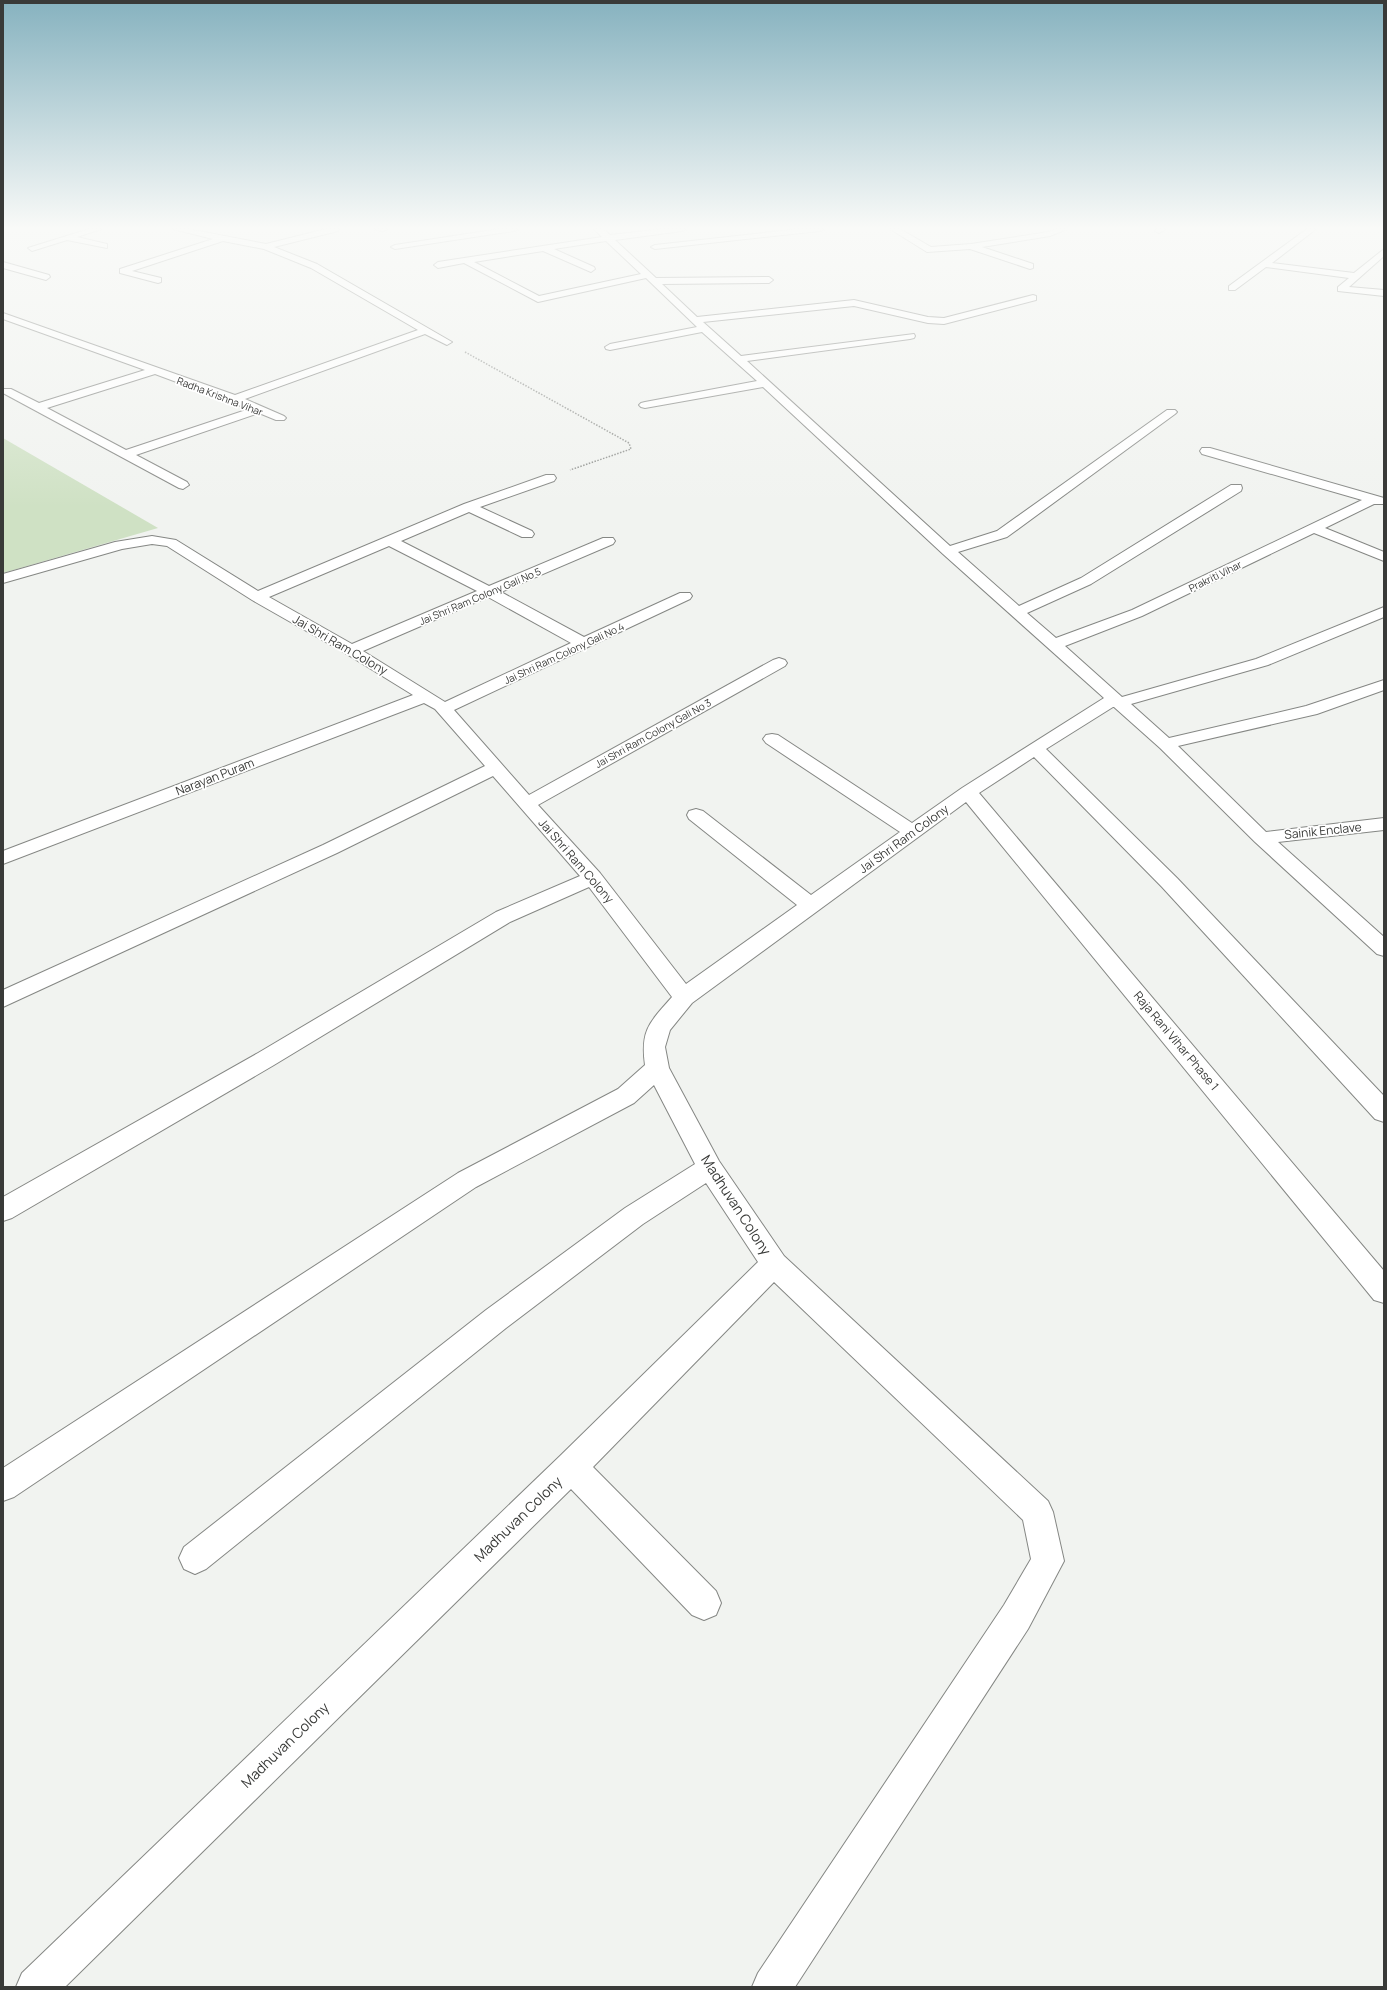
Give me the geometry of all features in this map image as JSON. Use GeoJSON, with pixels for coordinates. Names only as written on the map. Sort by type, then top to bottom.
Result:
{"type":"FeatureCollection","features":[{"type":"Feature","properties":{"kind":"street","name":"Radha Krishna Vihar"},"geometry":{"type":"LineString","coordinates":[[14,322],[235,399],[280,418]]}},
{"type":"Feature","properties":{"kind":"street"},"geometry":{"type":"LineString","coordinates":[[412,322],[447,342]]}},
{"type":"Feature","properties":{"kind":"street"},"geometry":{"type":"LineString","coordinates":[[697,322],[948,551],[1166,744],[1262,838],[1384,949]]}},
{"type":"Feature","properties":{"kind":"street"},"geometry":{"type":"LineString","coordinates":[[610,347],[699,324],[715,322]]}},
{"type":"Feature","properties":{"kind":"street"},"geometry":{"type":"LineString","coordinates":[[235,399],[426,330]]}},
{"type":"Feature","properties":{"kind":"street"},"geometry":{"type":"LineString","coordinates":[[739,359],[910,336]]}},
{"type":"Feature","properties":{"kind":"street"},"geometry":{"type":"LineString","coordinates":[[39,407],[153,371]]}},
{"type":"Feature","properties":{"kind":"street"},"geometry":{"type":"LineString","coordinates":[[645,405],[764,383]]}},
{"type":"Feature","properties":{"kind":"street"},"geometry":{"type":"LineString","coordinates":[[7,390],[183,485]]}},
{"type":"Feature","properties":{"kind":"street"},"geometry":{"type":"LineString","coordinates":[[126,454],[258,410]]}},
{"type":"Feature","properties":{"kind":"street"},"geometry":{"type":"LineString","coordinates":[[948,551],[1002,534],[1171,412]]}},
{"type":"Feature","properties":{"kind":"street"},"geometry":{"type":"LineString","coordinates":[[1206,451],[1379,501]]}},
{"type":"Feature","properties":{"kind":"street"},"geometry":{"type":"LineString","coordinates":[[257,597],[469,507],[550,478]]}},
{"type":"Feature","properties":{"kind":"street"},"geometry":{"type":"LineString","coordinates":[[1017,612],[1086,581],[1236,488]]}},
{"type":"Feature","properties":{"kind":"street","name":"Prakriti Vihar"},"geometry":{"type":"LineString","coordinates":[[1053,645],[1137,613],[1313,528],[1379,501]]}},
{"type":"Feature","properties":{"kind":"street"},"geometry":{"type":"LineString","coordinates":[[469,507],[527,534]]}},
{"type":"Feature","properties":{"kind":"street"},"geometry":{"type":"LineString","coordinates":[[1313,528],[1384,557]]}},
{"type":"Feature","properties":{"kind":"street","name":"Jai Shri Ram Colony"},"geometry":{"type":"LineString","coordinates":[[3,579],[120,545],[152,540],[171,542],[257,597],[351,650],[426,696],[443,709],[593,878],[684,996],[812,906],[968,792],[1116,701],[1262,662],[1384,612]]}},
{"type":"Feature","properties":{"kind":"street"},"geometry":{"type":"LineString","coordinates":[[390,541],[490,592],[584,644]]}},
{"type":"Feature","properties":{"kind":"street","name":"Jai Shri Ram Colony Gali No 5"},"geometry":{"type":"LineString","coordinates":[[351,650],[608,541]]}},
{"type":"Feature","properties":{"kind":"street","name":"Jai Shri Ram Colony Gali No 4"},"geometry":{"type":"LineString","coordinates":[[443,709],[685,596]]}},
{"type":"Feature","properties":{"kind":"street","name":"Jai Shri Ram Colony Gali No 3"},"geometry":{"type":"LineString","coordinates":[[526,804],[779,663]]}},
{"type":"Feature","properties":{"kind":"street"},"geometry":{"type":"LineString","coordinates":[[1166,744],[1311,710],[1384,685]]}},
{"type":"Feature","properties":{"kind":"street","name":"Narayan Puram"},"geometry":{"type":"LineString","coordinates":[[3,858],[426,696]]}},
{"type":"Feature","properties":{"kind":"street"},"geometry":{"type":"LineString","coordinates":[[772,738],[913,832]]}},
{"type":"Feature","properties":{"kind":"street"},"geometry":{"type":"LineString","coordinates":[[1036,749],[1104,814],[1287,1006],[1384,1112]]}},
{"type":"Feature","properties":{"kind":"street"},"geometry":{"type":"LineString","coordinates":[[3,1000],[330,849],[495,768]]}},
{"type":"Feature","properties":{"kind":"street","name":"Raja Rani Vihar Phase 1"},"geometry":{"type":"LineString","coordinates":[[968,792],[1384,1291]]}},
{"type":"Feature","properties":{"kind":"street"},"geometry":{"type":"LineString","coordinates":[[696,815],[812,906]]}},
{"type":"Feature","properties":{"kind":"street","name":"Sainik Enclave"},"geometry":{"type":"LineString","coordinates":[[1262,838],[1384,824]]}},
{"type":"Feature","properties":{"kind":"street"},"geometry":{"type":"LineString","coordinates":[[3,1210],[266,1059],[503,917],[593,878]]}},
{"type":"Feature","properties":{"kind":"street","name":"Madhuvan Colony"},"geometry":{"type":"LineString","coordinates":[[36,1987],[571,1467],[774,1264],[710,1168],[657,1068],[654,1047],[659,1027],[684,996]]}},
{"type":"Feature","properties":{"kind":"street"},"geometry":{"type":"LineString","coordinates":[[3,1486],[467,1180],[626,1096],[657,1068]]}},
{"type":"Feature","properties":{"kind":"street"},"geometry":{"type":"LineString","coordinates":[[195,1558],[503,1314],[634,1216],[710,1168]]}},
{"type":"Feature","properties":{"kind":"street"},"geometry":{"type":"LineString","coordinates":[[772,1987],[1016,1617],[1048,1561],[1037,1512],[774,1264]]}},
{"type":"Feature","properties":{"kind":"street"},"geometry":{"type":"LineString","coordinates":[[571,1467],[704,1603]]}},
{"type":"Feature","properties":{"kind":"path"},"geometry":{"type":"LineString","coordinates":[[447,342],[629,443],[631,449],[567,471]]}},
{"type":"Feature","properties":{"kind":"green space"},"geometry":{"type":"Polygon","coordinates":[[[3,438],[158,528],[3,573],[3,438]]]}}]}
